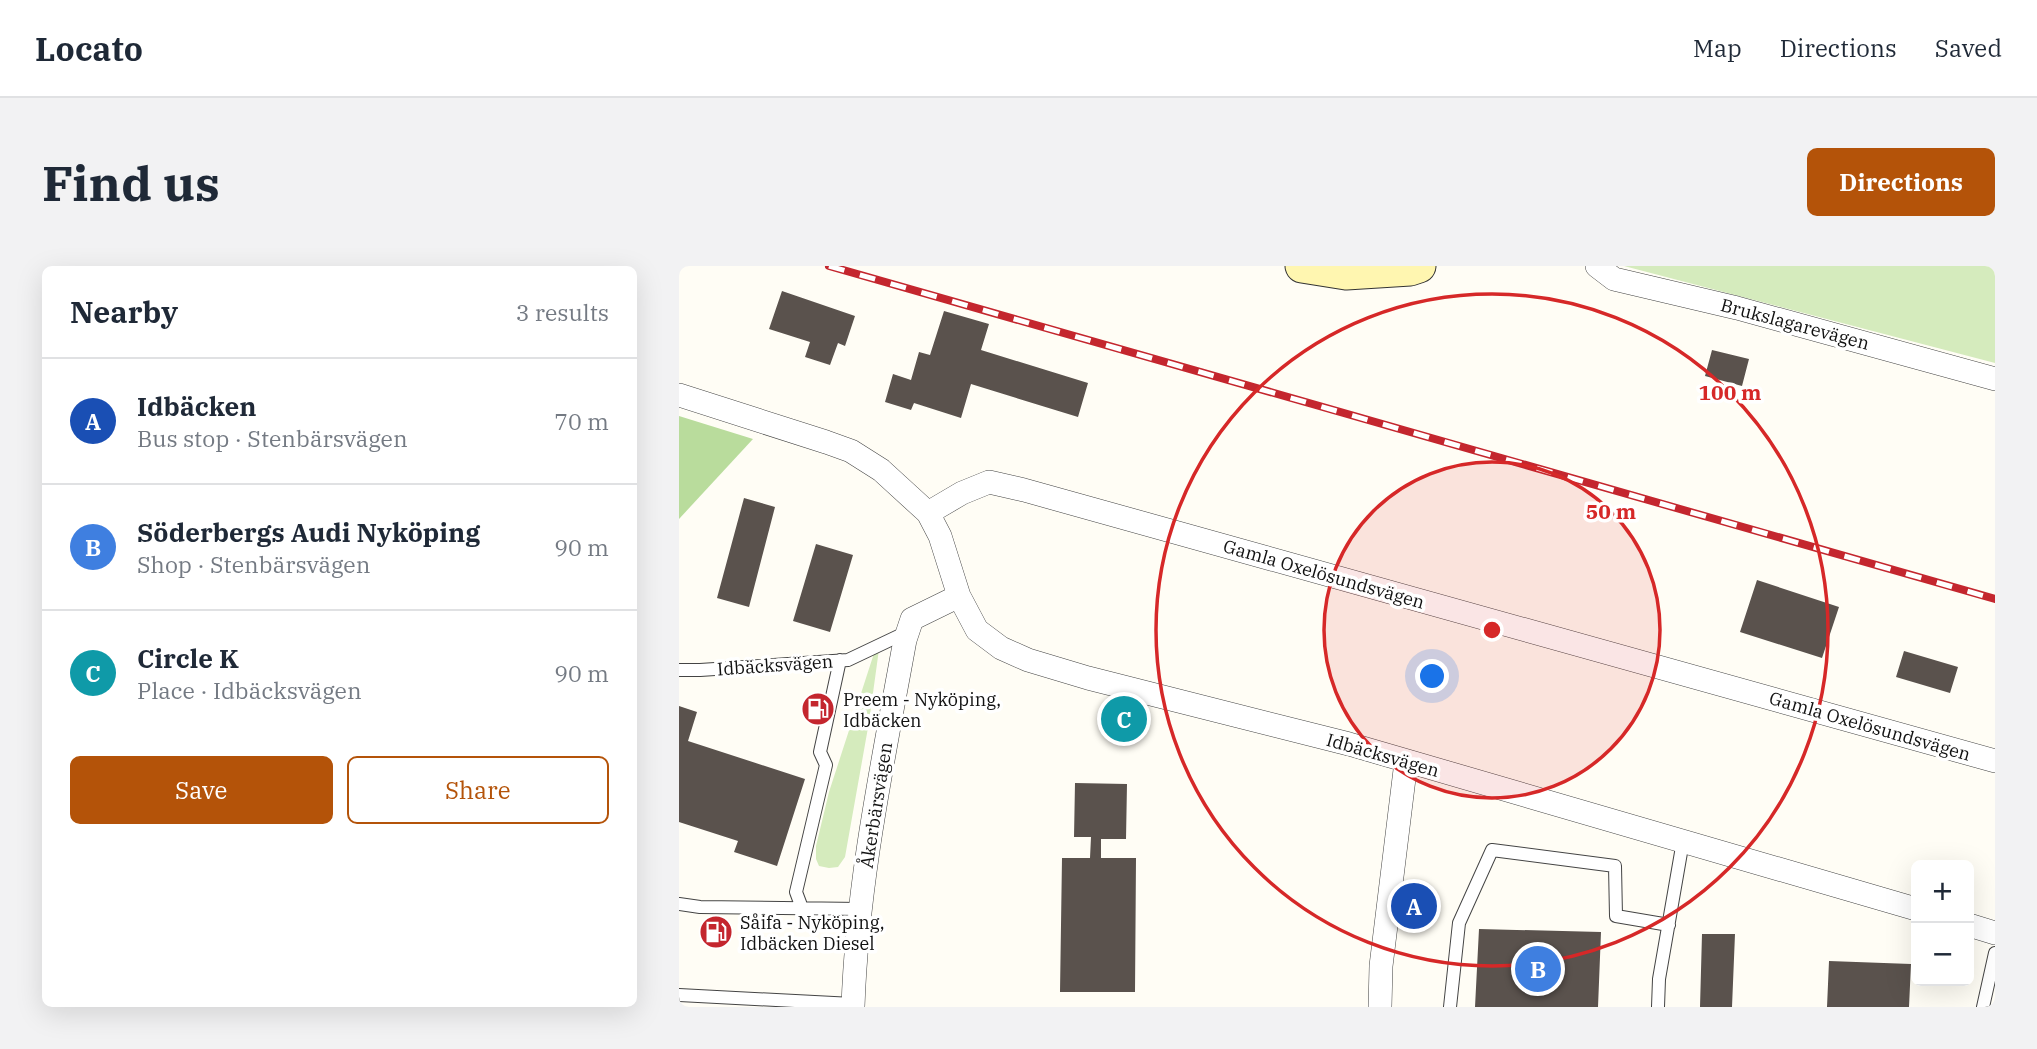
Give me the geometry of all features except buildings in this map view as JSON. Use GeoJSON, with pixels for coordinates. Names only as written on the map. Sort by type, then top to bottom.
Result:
{"type":"FeatureCollection","features":[{"type":"Feature","properties":{"kind":"main road"},"geometry":{"type":"LineString","coordinates":[[1302,266],[1346,274],[1419,266]]}},
{"type":"Feature","properties":{"kind":"street","name":"Brukslagarevägen"},"geometry":{"type":"LineString","coordinates":[[1597,266],[1614,279],[1737,307],[1995,379]]}},
{"type":"Feature","properties":{"kind":"street"},"geometry":{"type":"LineString","coordinates":[[679,395],[851,451],[881,470],[928,513]]}},
{"type":"Feature","properties":{"kind":"street","name":"Gamla Oxelösundsvägen"},"geometry":{"type":"LineString","coordinates":[[928,513],[962,493],[989,482],[1024,490],[1995,761]]}},
{"type":"Feature","properties":{"kind":"street","name":"Idbäcksvägen"},"geometry":{"type":"LineString","coordinates":[[928,513],[940,536],[959,596],[977,630],[1001,648],[1028,660],[1088,678],[1349,744],[1911,908]]}},
{"type":"Feature","properties":{"kind":"street"},"geometry":{"type":"LineString","coordinates":[[907,632],[912,619],[959,596]]}},
{"type":"Feature","properties":{"kind":"street","name":"Åkerbärsvägen"},"geometry":{"type":"LineString","coordinates":[[853,1005],[854,966],[874,807],[907,632]]}},
{"type":"Feature","properties":{"kind":"street"},"geometry":{"type":"LineString","coordinates":[[1380,1007],[1381,967],[1406,762]]}},
{"type":"Feature","properties":{"kind":"street"},"geometry":{"type":"LineString","coordinates":[[1974,927],[1995,933]]}},
{"type":"Feature","properties":{"kind":"lane","name":"Idbäcksvägen"},"geometry":{"type":"LineString","coordinates":[[679,670],[848,660],[907,632]]}},
{"type":"Feature","properties":{"kind":"lane"},"geometry":{"type":"LineString","coordinates":[[802,908],[796,892],[826,765],[820,751],[840,660]]}},
{"type":"Feature","properties":{"kind":"lane"},"geometry":{"type":"LineString","coordinates":[[1658,1007],[1659,978],[1683,841]]}},
{"type":"Feature","properties":{"kind":"lane"},"geometry":{"type":"LineString","coordinates":[[1450,1007],[1459,923],[1493,850],[1615,866],[1616,916],[1669,925]]}},
{"type":"Feature","properties":{"kind":"lane"},"geometry":{"type":"LineString","coordinates":[[679,904],[700,907],[861,909]]}},
{"type":"Feature","properties":{"kind":"lane"},"geometry":{"type":"LineString","coordinates":[[1983,1007],[1990,994],[1995,953]]}},
{"type":"Feature","properties":{"kind":"lane","name":"Åkerbärsvägen"},"geometry":{"type":"LineString","coordinates":[[679,995],[853,1005]]}},
{"type":"Feature","properties":{"kind":"green space"},"geometry":{"type":"Polygon","coordinates":[[[1624,266],[1995,266],[1995,363],[1624,266]]]}},
{"type":"Feature","properties":{"kind":"green space"},"geometry":{"type":"Polygon","coordinates":[[[679,416],[753,439],[679,519],[679,416]]]}},
{"type":"Feature","properties":{"kind":"green space"},"geometry":{"type":"Polygon","coordinates":[[[878,641],[869,722],[845,857],[838,867],[819,866],[816,846],[829,792],[878,641]]]}},
{"type":"Feature","properties":{"kind":"railway"},"geometry":{"type":"LineString","coordinates":[[829,266],[1995,599]]}},
{"type":"Feature","properties":{"kind":"place","name":"Preem - Nyköping, Idbäcken"},"geometry":{"type":"Point","coordinates":[818,709]}},
{"type":"Feature","properties":{"kind":"place","name":"Circle K"},"geometry":{"type":"Point","coordinates":[1124,719]}},
{"type":"Feature","properties":{"kind":"place","name":"Idbäcken"},"geometry":{"type":"Point","coordinates":[1414,906]}},
{"type":"Feature","properties":{"kind":"place","name":"Såifa - Nyköping, Idbäcken Diesel"},"geometry":{"type":"Point","coordinates":[716,932]}},
{"type":"Feature","properties":{"kind":"place","name":"Söderbergs Audi Nyköping"},"geometry":{"type":"Point","coordinates":[1538,969]}}]}
